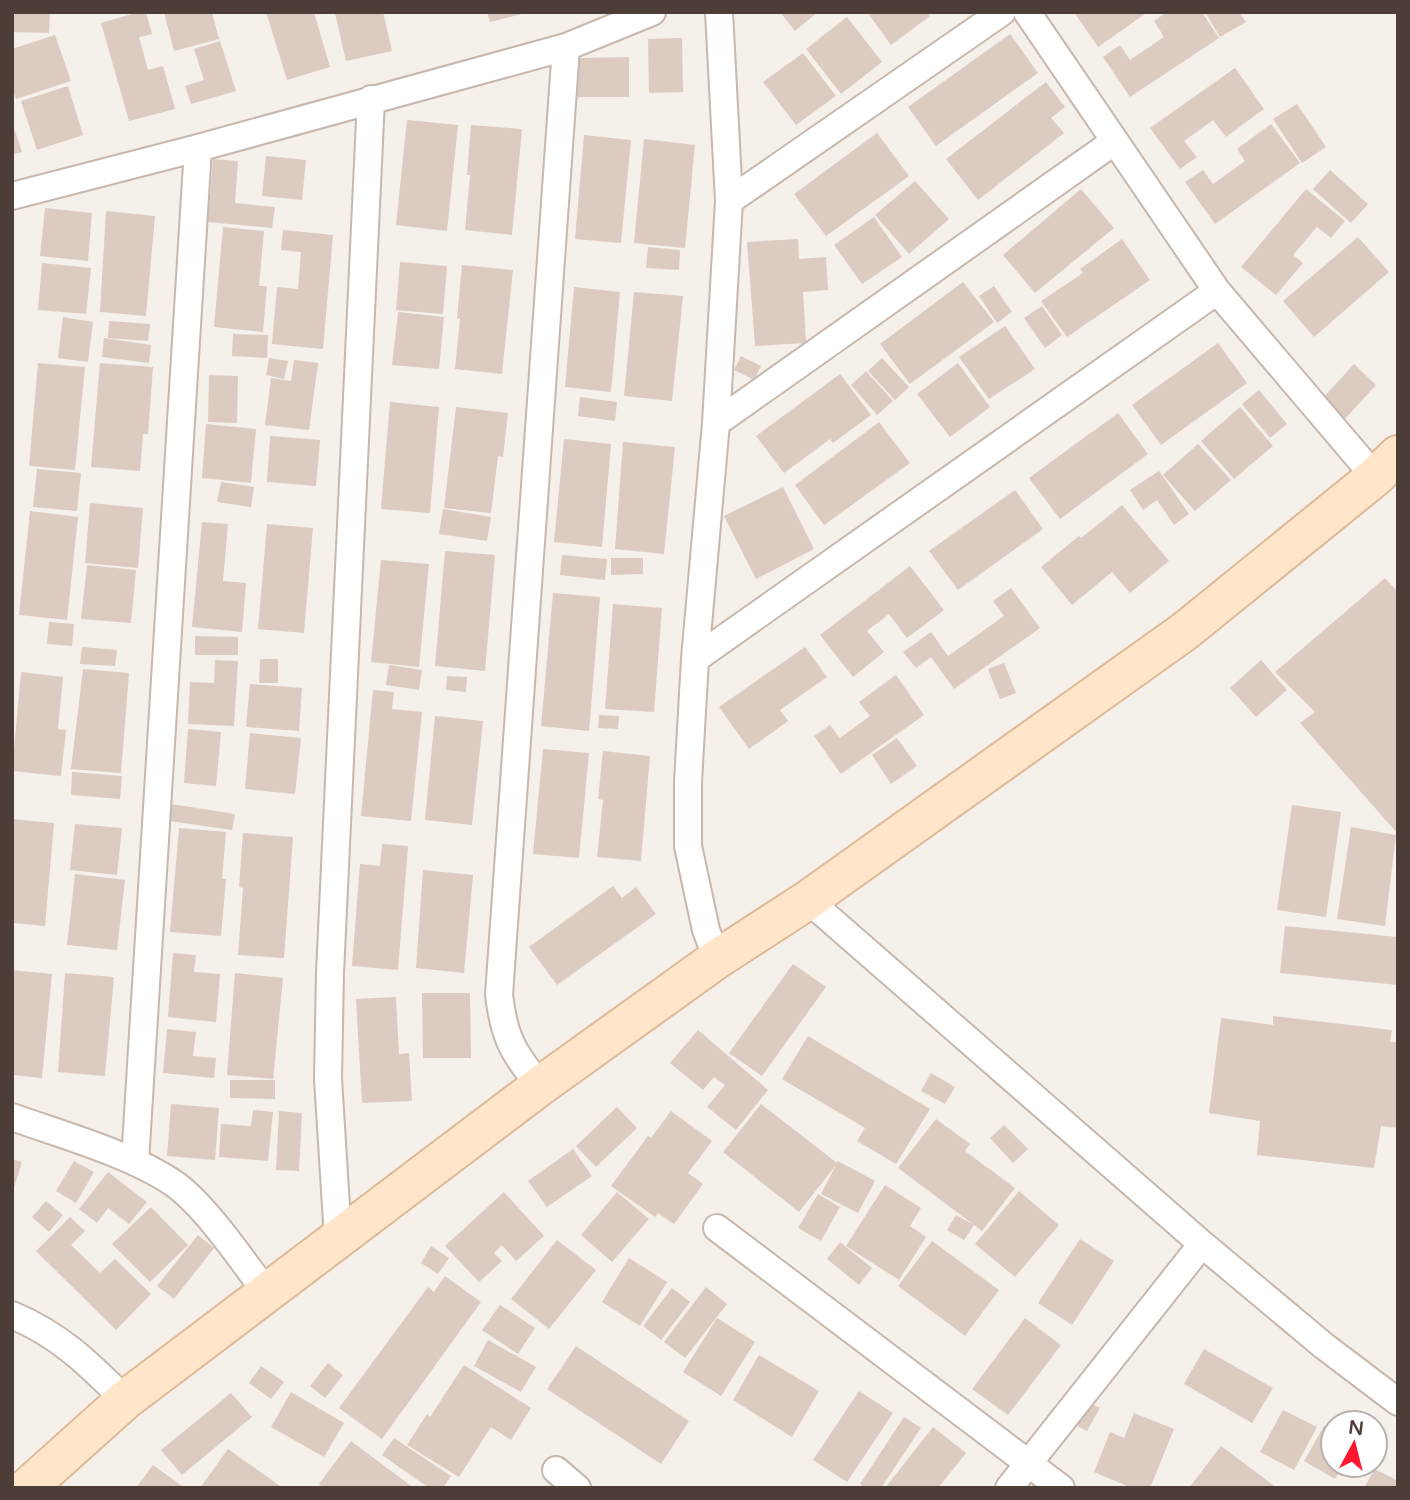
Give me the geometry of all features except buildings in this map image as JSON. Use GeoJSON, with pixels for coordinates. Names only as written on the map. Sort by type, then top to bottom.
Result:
{"type":"FeatureCollection","features":[{"type":"Feature","properties":{"kind":"street"},"geometry":{"type":"LineString","coordinates":[[13,203],[371,99],[566,47],[652,12]]}},
{"type":"Feature","properties":{"kind":"street"},"geometry":{"type":"LineString","coordinates":[[717,959],[706,930],[688,846],[688,782],[695,659],[716,423],[729,201],[719,12]]}},
{"type":"Feature","properties":{"kind":"street"},"geometry":{"type":"LineString","coordinates":[[729,201],[1002,12]]}},
{"type":"Feature","properties":{"kind":"street"},"geometry":{"type":"LineString","coordinates":[[27,1488],[125,1400],[540,1086],[717,959],[808,900],[1185,631],[1386,466],[1217,291],[1027,12]]}},
{"type":"Feature","properties":{"kind":"street"},"geometry":{"type":"LineString","coordinates":[[540,1086],[518,1059],[503,1026],[499,995],[566,47]]}},
{"type":"Feature","properties":{"kind":"street"},"geometry":{"type":"LineString","coordinates":[[338,1238],[328,1079],[330,973],[371,99]]}},
{"type":"Feature","properties":{"kind":"street"},"geometry":{"type":"LineString","coordinates":[[716,423],[1115,141]]}},
{"type":"Feature","properties":{"kind":"street"},"geometry":{"type":"LineString","coordinates":[[135,1162],[198,148]]}},
{"type":"Feature","properties":{"kind":"street"},"geometry":{"type":"LineString","coordinates":[[695,659],[1217,291]]}},
{"type":"Feature","properties":{"kind":"street"},"geometry":{"type":"LineString","coordinates":[[808,900],[1202,1244],[1324,1346],[1398,1402]]}},
{"type":"Feature","properties":{"kind":"street"},"geometry":{"type":"LineString","coordinates":[[12,1117],[135,1162],[176,1185],[199,1206],[267,1292]]}},
{"type":"Feature","properties":{"kind":"street"},"geometry":{"type":"LineString","coordinates":[[717,1228],[1061,1488]]}},
{"type":"Feature","properties":{"kind":"street"},"geometry":{"type":"LineString","coordinates":[[1009,1488],[1202,1244]]}},
{"type":"Feature","properties":{"kind":"street"},"geometry":{"type":"LineString","coordinates":[[12,1315],[33,1324],[82,1357],[125,1400]]}},
{"type":"Feature","properties":{"kind":"street"},"geometry":{"type":"LineString","coordinates":[[556,1470],[577,1488]]}}]}
